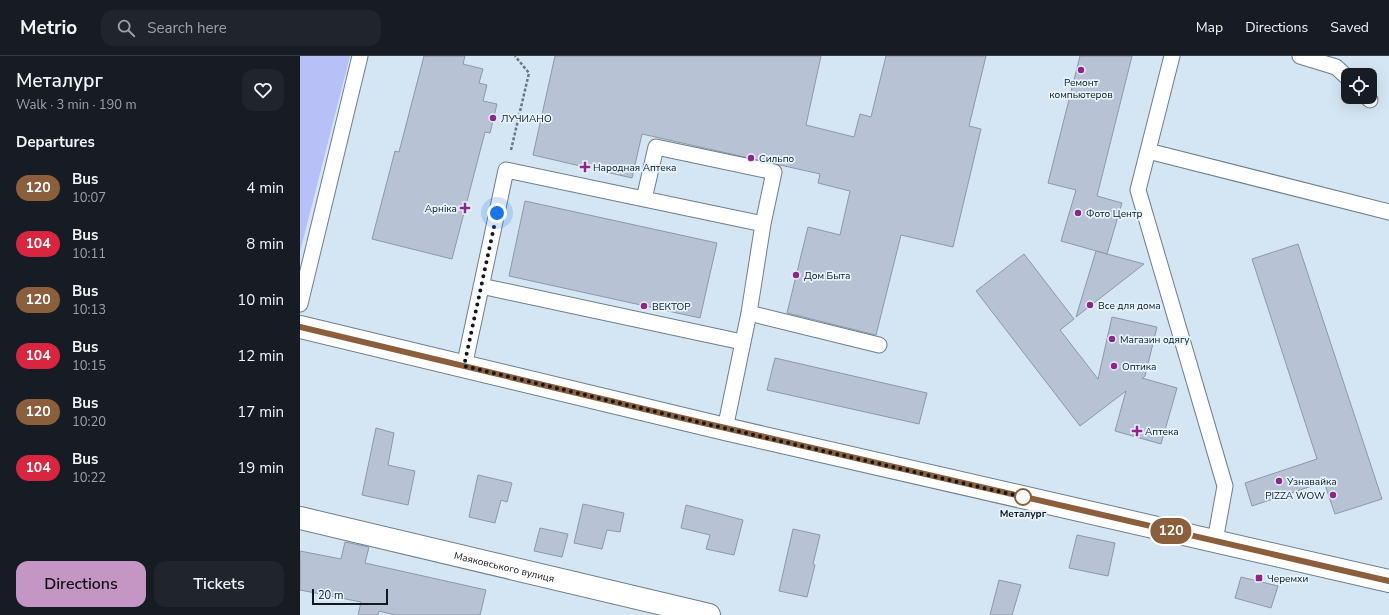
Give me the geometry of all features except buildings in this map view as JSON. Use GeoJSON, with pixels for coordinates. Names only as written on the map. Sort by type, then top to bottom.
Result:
{"type":"FeatureCollection","features":[{"type":"Feature","properties":{"kind":"street"},"geometry":{"type":"LineString","coordinates":[[300,327],[725,429],[1389,581]]}},
{"type":"Feature","properties":{"kind":"street","name":"Маяковського вулиця"},"geometry":{"type":"LineString","coordinates":[[300,518],[709,615]]}},
{"type":"Feature","properties":{"kind":"lane"},"geometry":{"type":"LineString","coordinates":[[300,304],[360,56]]}},
{"type":"Feature","properties":{"kind":"lane"},"geometry":{"type":"LineString","coordinates":[[1172,56],[1138,190],[1225,486],[1215,541]]}},
{"type":"Feature","properties":{"kind":"lane"},"geometry":{"type":"LineString","coordinates":[[1300,56],[1336,67],[1341,72]]}},
{"type":"Feature","properties":{"kind":"lane"},"geometry":{"type":"LineString","coordinates":[[644,199],[656,147],[774,172],[763,224],[749,313],[725,429]]}},
{"type":"Feature","properties":{"kind":"lane"},"geometry":{"type":"LineString","coordinates":[[1148,150],[1389,212]]}},
{"type":"Feature","properties":{"kind":"lane"},"geometry":{"type":"LineString","coordinates":[[464,366],[506,170],[763,224]]}},
{"type":"Feature","properties":{"kind":"lane"},"geometry":{"type":"LineString","coordinates":[[481,286],[742,342]]}},
{"type":"Feature","properties":{"kind":"lane"},"geometry":{"type":"LineString","coordinates":[[749,313],[879,345]]}},
{"type":"Feature","properties":{"kind":"path"},"geometry":{"type":"LineString","coordinates":[[506,170],[529,73],[515,56]]}},
{"type":"Feature","properties":{"kind":"shaded area"},"geometry":{"type":"Polygon","coordinates":[[[300,56],[350,56],[300,252],[300,56]]]}},
{"type":"Feature","properties":{"kind":"bus line","name":"120"},"geometry":{"type":"LineString","coordinates":[[300,327],[565,391],[1389,581]]}},
{"type":"Feature","properties":{"kind":"place","name":"Ремонт компьютеров"},"geometry":{"type":"Point","coordinates":[1081,70]}},
{"type":"Feature","properties":{"kind":"place","name":"ЛУЧИАНО"},"geometry":{"type":"Point","coordinates":[493,118]}},
{"type":"Feature","properties":{"kind":"place","name":"Сильпо"},"geometry":{"type":"Point","coordinates":[751,158]}},
{"type":"Feature","properties":{"kind":"place","name":"Народная Аптека"},"geometry":{"type":"Point","coordinates":[585,167]}},
{"type":"Feature","properties":{"kind":"place","name":"Арніка"},"geometry":{"type":"Point","coordinates":[465,208]}},
{"type":"Feature","properties":{"kind":"place","name":"Фото Центр"},"geometry":{"type":"Point","coordinates":[1078,213]}},
{"type":"Feature","properties":{"kind":"place","name":"Дом Быта"},"geometry":{"type":"Point","coordinates":[796,275]}},
{"type":"Feature","properties":{"kind":"place","name":"Все для дома"},"geometry":{"type":"Point","coordinates":[1090,305]}},
{"type":"Feature","properties":{"kind":"place","name":"ВЕКТОР"},"geometry":{"type":"Point","coordinates":[644,306]}},
{"type":"Feature","properties":{"kind":"place","name":"Магазин одягу"},"geometry":{"type":"Point","coordinates":[1112,339]}},
{"type":"Feature","properties":{"kind":"place","name":"Оптика"},"geometry":{"type":"Point","coordinates":[1114,366]}},
{"type":"Feature","properties":{"kind":"place","name":"Аптека"},"geometry":{"type":"Point","coordinates":[1137,431]}},
{"type":"Feature","properties":{"kind":"place","name":"Узнавайка"},"geometry":{"type":"Point","coordinates":[1279,481]}},
{"type":"Feature","properties":{"kind":"place","name":"PIZZA WOW"},"geometry":{"type":"Point","coordinates":[1333,495]}},
{"type":"Feature","properties":{"kind":"place","name":"Металург"},"geometry":{"type":"Point","coordinates":[1023,497]}},
{"type":"Feature","properties":{"kind":"place","name":"Черемхи"},"geometry":{"type":"Point","coordinates":[1259,578]}},
{"type":"Feature","properties":{"kind":"route"},"geometry":{"type":"LineString","coordinates":[[497,213],[464,366],[565,391],[1023,497]]}}]}
